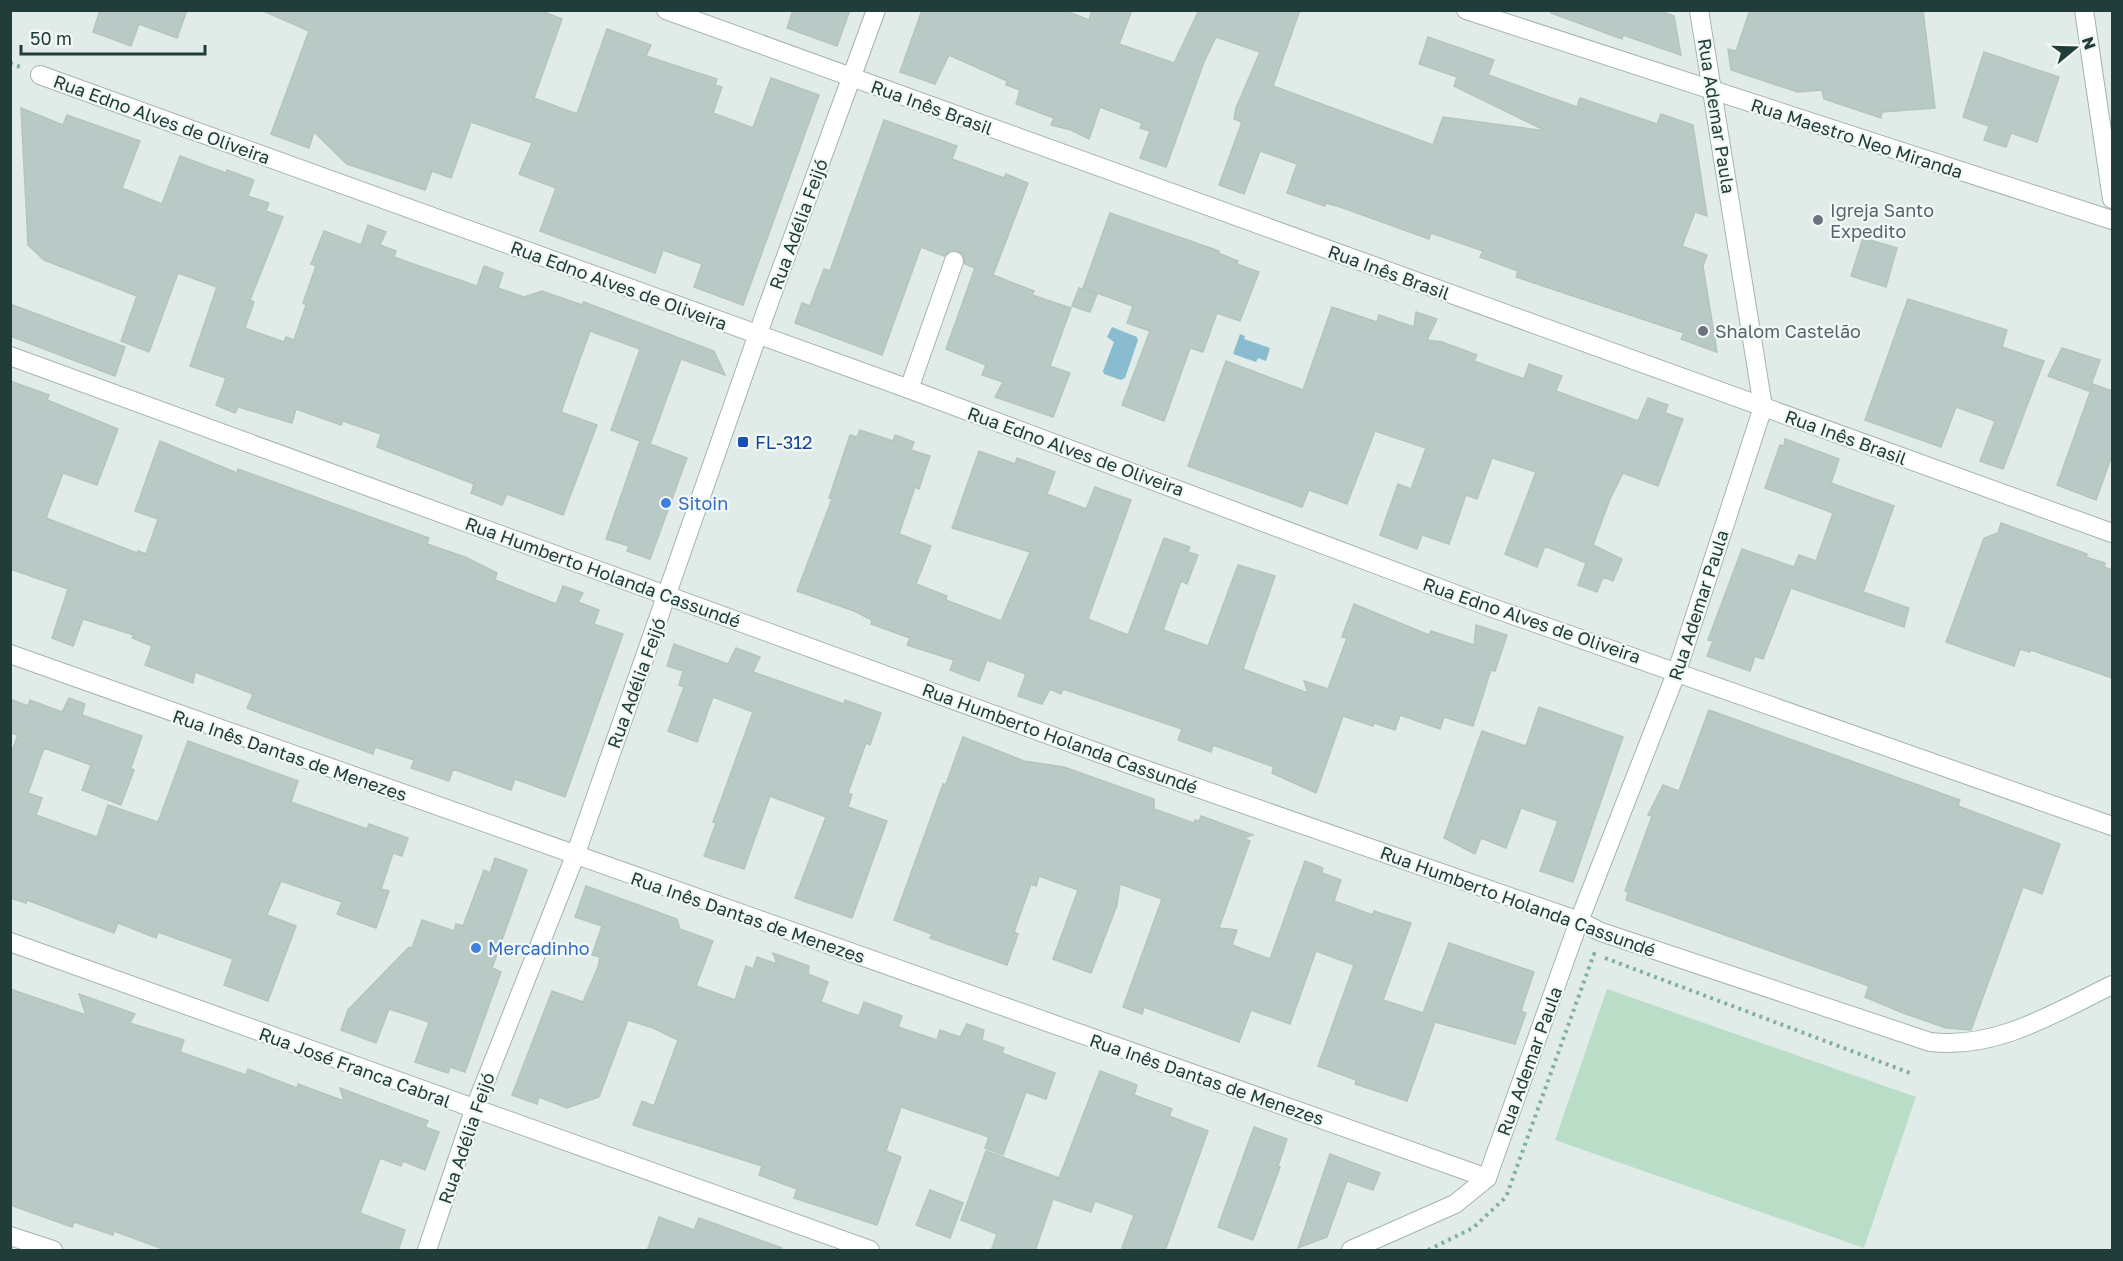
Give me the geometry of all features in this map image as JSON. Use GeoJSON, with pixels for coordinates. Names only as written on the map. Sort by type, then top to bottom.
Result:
{"type":"FeatureCollection","features":[{"type":"Feature","properties":{"kind":"street","name":"Rua Inês Brasil"},"geometry":{"type":"LineString","coordinates":[[666,10],[2112,533]]}},
{"type":"Feature","properties":{"kind":"street","name":"Rua Adélia Feijó"},"geometry":{"type":"LineString","coordinates":[[427,1251],[474,1110],[575,856],[758,334],[876,10]]}},
{"type":"Feature","properties":{"kind":"street","name":"Rua Maestro Neo Miranda"},"geometry":{"type":"LineString","coordinates":[[1466,10],[2112,220]]}},
{"type":"Feature","properties":{"kind":"street","name":"Rua Ademar Paula"},"geometry":{"type":"LineString","coordinates":[[1487,1178],[1579,921],[1677,671],[1763,407],[1699,10]]}},
{"type":"Feature","properties":{"kind":"street"},"geometry":{"type":"LineString","coordinates":[[2085,10],[2112,199]]}},
{"type":"Feature","properties":{"kind":"street","name":"Rua Edno Alves de Oliveira"},"geometry":{"type":"LineString","coordinates":[[40,75],[909,389],[1487,606],[2112,825]]}},
{"type":"Feature","properties":{"kind":"street"},"geometry":{"type":"LineString","coordinates":[[909,389],[954,261]]}},
{"type":"Feature","properties":{"kind":"street","name":"Rua Humberto Holanda Cassundé"},"geometry":{"type":"LineString","coordinates":[[10,356],[1129,764],[1579,921],[1601,932],[1930,1042],[1956,1045],[1983,1041],[2025,1027],[2112,985]]}},
{"type":"Feature","properties":{"kind":"street","name":"Rua Inês Dantas de Menezes"},"geometry":{"type":"LineString","coordinates":[[10,654],[1487,1178]]}},
{"type":"Feature","properties":{"kind":"street","name":"Rua José Franca Cabral"},"geometry":{"type":"LineString","coordinates":[[10,942],[870,1251]]}},
{"type":"Feature","properties":{"kind":"street"},"geometry":{"type":"LineString","coordinates":[[1351,1251],[1455,1204],[1487,1178]]}},
{"type":"Feature","properties":{"kind":"street"},"geometry":{"type":"LineString","coordinates":[[10,1236],[53,1251]]}},
{"type":"Feature","properties":{"kind":"path"},"geometry":{"type":"LineString","coordinates":[[1428,1251],[1473,1228],[1506,1197],[1594,954],[1910,1073]]}},
{"type":"Feature","properties":{"kind":"green space"},"geometry":{"type":"Polygon","coordinates":[[[1607,989],[1916,1097],[1864,1248],[1555,1140],[1607,989]]]}},
{"type":"Feature","properties":{"kind":"water"},"geometry":{"type":"Polygon","coordinates":[[[1112,327],[1137,337],[1138,340],[1125,378],[1121,380],[1104,374],[1103,371],[1114,342],[1107,337],[1112,327]]]}},
{"type":"Feature","properties":{"kind":"water"},"geometry":{"type":"Polygon","coordinates":[[[1240,334],[1245,336],[1244,339],[1270,348],[1266,361],[1258,358],[1256,362],[1233,354],[1240,334]]]}},
{"type":"Feature","properties":{"kind":"building"},"geometry":{"type":"Polygon","coordinates":[[[100,10],[187,10],[177,38],[139,24],[131,46],[93,32],[100,10]]]}},
{"type":"Feature","properties":{"kind":"building"},"geometry":{"type":"Polygon","coordinates":[[[261,10],[539,10],[562,19],[534,98],[577,114],[607,29],[651,45],[646,56],[717,79],[715,85],[722,87],[713,113],[753,128],[771,78],[819,95],[743,305],[694,287],[702,264],[663,250],[655,273],[540,231],[556,188],[519,174],[532,143],[471,122],[451,178],[432,171],[425,190],[347,164],[314,132],[309,148],[271,134],[309,31],[261,10]]]}},
{"type":"Feature","properties":{"kind":"building"},"geometry":{"type":"Polygon","coordinates":[[[793,10],[850,10],[837,46],[787,28],[793,10]]]}},
{"type":"Feature","properties":{"kind":"building"},"geometry":{"type":"Polygon","coordinates":[[[922,10],[1064,10],[1089,20],[1092,10],[1132,10],[1119,44],[1174,63],[1199,10],[1300,10],[1273,86],[1433,145],[1443,117],[1546,131],[1454,86],[1457,77],[1419,64],[1428,37],[1494,60],[1488,75],[1577,107],[1580,98],[1657,124],[1661,114],[1693,125],[1707,216],[1695,212],[1682,246],[1707,255],[1703,266],[1717,352],[1681,339],[1684,333],[1516,277],[1518,271],[1480,257],[1483,251],[1431,233],[1429,239],[1343,208],[1326,203],[1325,206],[1287,193],[1297,164],[1260,151],[1244,194],[1219,185],[1242,122],[1234,119],[1236,108],[1260,52],[1216,37],[1204,62],[1166,167],[1140,158],[1150,131],[1140,128],[1142,123],[1100,107],[1089,139],[1071,130],[1051,125],[1054,118],[1016,104],[1020,90],[1006,85],[1007,81],[949,55],[935,84],[900,72],[922,10]]]}},
{"type":"Feature","properties":{"kind":"building"},"geometry":{"type":"Polygon","coordinates":[[[1551,10],[1658,10],[1674,16],[1681,55],[1623,35],[1622,39],[1551,13],[1551,10]]]}},
{"type":"Feature","properties":{"kind":"building"},"geometry":{"type":"Polygon","coordinates":[[[1750,10],[1923,10],[1935,108],[1882,112],[1881,118],[1824,99],[1822,90],[1798,92],[1731,70],[1728,49],[1736,51],[1750,10]]]}},
{"type":"Feature","properties":{"kind":"building"},"geometry":{"type":"Polygon","coordinates":[[[1984,52],[2059,77],[2037,142],[2011,133],[2006,147],[1984,140],[1989,126],[1963,117],[1984,52]]]}},
{"type":"Feature","properties":{"kind":"building"},"geometry":{"type":"Polygon","coordinates":[[[21,108],[63,125],[67,115],[140,141],[122,188],[162,204],[180,156],[226,173],[227,170],[254,180],[248,196],[269,203],[266,211],[283,217],[250,300],[254,302],[245,328],[284,342],[286,337],[294,340],[306,305],[303,303],[316,266],[311,264],[324,231],[361,245],[368,225],[386,232],[380,245],[396,251],[394,257],[477,286],[484,266],[503,273],[498,288],[524,297],[542,291],[582,305],[584,302],[714,351],[725,375],[681,359],[650,444],[687,458],[650,559],[627,551],[629,546],[606,539],[640,441],[611,430],[640,349],[590,331],[561,412],[597,425],[563,515],[507,494],[502,505],[471,493],[474,484],[377,447],[381,434],[343,421],[341,425],[296,409],[292,423],[238,407],[235,413],[216,405],[226,378],[190,366],[217,287],[178,273],[149,352],[121,341],[137,296],[44,260],[28,245],[21,108]]]}},
{"type":"Feature","properties":{"kind":"building"},"geometry":{"type":"Polygon","coordinates":[[[884,120],[957,146],[952,159],[1004,178],[1006,174],[1028,183],[993,275],[1034,291],[1032,295],[1071,308],[1050,366],[1070,373],[1053,417],[995,397],[1003,382],[982,375],[986,365],[946,349],[975,268],[965,264],[963,254],[958,251],[951,250],[944,256],[921,247],[882,355],[795,323],[802,303],[810,306],[824,269],[830,271],[884,120]]]}},
{"type":"Feature","properties":{"kind":"building"},"geometry":{"type":"Polygon","coordinates":[[[1110,213],[1219,251],[1218,253],[1238,261],[1237,264],[1259,272],[1240,321],[1217,313],[1203,352],[1190,348],[1164,421],[1122,405],[1150,331],[1127,323],[1133,306],[1083,288],[1110,213]]]}},
{"type":"Feature","properties":{"kind":"building"},"geometry":{"type":"Polygon","coordinates":[[[1863,238],[1897,248],[1886,287],[1851,276],[1863,238]]]}},
{"type":"Feature","properties":{"kind":"building"},"geometry":{"type":"Polygon","coordinates":[[[1079,288],[1097,294],[1090,312],[1072,306],[1079,288]]]}},
{"type":"Feature","properties":{"kind":"building"},"geometry":{"type":"Polygon","coordinates":[[[1908,299],[2007,330],[2002,347],[2044,361],[2003,469],[1980,461],[1995,421],[1956,407],[1941,447],[1865,420],[1908,299]]]}},
{"type":"Feature","properties":{"kind":"building"},"geometry":{"type":"Polygon","coordinates":[[[10,304],[125,347],[115,376],[10,336],[10,304]]]}},
{"type":"Feature","properties":{"kind":"building"},"geometry":{"type":"Polygon","coordinates":[[[1332,307],[1377,322],[1379,315],[1414,327],[1416,312],[1437,319],[1427,340],[1442,342],[1477,355],[1474,361],[1524,379],[1529,364],[1562,376],[1556,391],[1638,421],[1648,398],[1668,405],[1665,413],[1683,419],[1658,486],[1623,473],[1610,499],[1593,545],[1622,559],[1613,581],[1603,577],[1597,592],[1578,585],[1586,563],[1545,546],[1537,567],[1505,554],[1536,472],[1492,458],[1477,499],[1466,495],[1449,544],[1422,535],[1417,549],[1380,535],[1398,484],[1411,489],[1426,448],[1375,431],[1347,504],[1309,490],[1302,507],[1188,466],[1226,361],[1303,390],[1332,307]]]}},
{"type":"Feature","properties":{"kind":"building"},"geometry":{"type":"Polygon","coordinates":[[[2062,348],[2100,360],[2089,391],[2048,376],[2062,348]]]}},
{"type":"Feature","properties":{"kind":"building"},"geometry":{"type":"Polygon","coordinates":[[[10,381],[49,395],[47,400],[118,429],[97,485],[63,473],[46,518],[137,553],[138,551],[146,554],[158,519],[135,511],[160,441],[237,473],[238,469],[429,538],[427,544],[465,557],[497,573],[495,580],[556,604],[563,586],[583,593],[578,602],[599,610],[594,624],[623,634],[565,797],[515,779],[511,790],[453,769],[449,781],[411,768],[414,760],[375,747],[373,754],[262,714],[247,708],[253,694],[195,672],[193,683],[145,665],[152,646],[132,638],[134,635],[83,619],[73,646],[52,638],[68,589],[10,569],[10,381]]]}},
{"type":"Feature","properties":{"kind":"building"},"geometry":{"type":"Polygon","coordinates":[[[2093,384],[2112,391],[2112,455],[2096,500],[2057,485],[2093,384]]]}},
{"type":"Feature","properties":{"kind":"building"},"geometry":{"type":"Polygon","coordinates":[[[860,430],[893,441],[895,435],[914,442],[911,450],[930,456],[919,489],[915,487],[899,534],[931,546],[916,584],[947,596],[946,600],[1001,621],[1030,552],[952,528],[979,451],[1015,464],[1017,458],[1055,472],[1047,494],[1086,509],[1095,487],[1131,500],[1088,619],[1128,635],[1164,538],[1190,547],[1188,552],[1198,555],[1187,584],[1181,581],[1163,630],[1208,646],[1238,565],[1275,576],[1243,669],[1308,693],[1304,681],[1328,689],[1347,638],[1342,637],[1354,604],[1429,635],[1431,631],[1474,645],[1476,625],[1507,635],[1495,671],[1491,670],[1473,726],[1444,717],[1440,729],[1400,715],[1395,730],[1374,723],[1373,726],[1343,716],[1316,793],[1272,773],[1274,767],[1213,745],[1211,752],[1178,740],[1182,729],[1063,689],[1061,694],[1050,689],[1042,704],[1018,696],[1026,674],[987,660],[979,681],[950,670],[954,660],[907,645],[910,638],[871,624],[872,620],[854,611],[797,591],[832,499],[829,498],[850,435],[857,437],[860,430]]]}},
{"type":"Feature","properties":{"kind":"building"},"geometry":{"type":"Polygon","coordinates":[[[1785,439],[1839,459],[1831,483],[1894,506],[1863,592],[1909,608],[1904,627],[1791,588],[1763,659],[1755,656],[1750,671],[1707,656],[1713,641],[1708,640],[1742,549],[1794,567],[1799,555],[1816,561],[1833,513],[1765,488],[1780,445],[1784,446],[1785,439]]]}},
{"type":"Feature","properties":{"kind":"building"},"geometry":{"type":"Polygon","coordinates":[[[2001,523],[2087,554],[2086,557],[2105,563],[2104,567],[2112,570],[2112,678],[2031,650],[2030,652],[2020,649],[2014,666],[1946,642],[1984,538],[1998,533],[2001,523]]]}},
{"type":"Feature","properties":{"kind":"building"},"geometry":{"type":"Polygon","coordinates":[[[674,644],[728,664],[736,648],[760,657],[753,672],[844,704],[845,700],[881,713],[870,745],[866,743],[848,793],[852,795],[848,807],[887,821],[852,918],[795,898],[826,817],[770,796],[744,869],[704,856],[716,823],[713,822],[753,712],[713,697],[697,742],[668,731],[684,687],[679,685],[683,671],[667,666],[674,644]]]}},
{"type":"Feature","properties":{"kind":"building"},"geometry":{"type":"Polygon","coordinates":[[[69,698],[85,704],[82,715],[142,736],[131,768],[134,770],[121,805],[82,790],[91,765],[44,748],[28,793],[42,798],[36,815],[97,837],[108,805],[158,822],[188,741],[298,781],[291,802],[367,829],[369,824],[408,838],[402,856],[393,853],[381,889],[389,891],[376,928],[337,914],[342,902],[281,881],[267,915],[296,926],[268,1001],[224,985],[233,959],[158,932],[156,938],[118,923],[114,933],[27,900],[26,903],[10,898],[10,756],[18,735],[10,733],[10,699],[28,706],[30,700],[62,712],[69,698]]]}},
{"type":"Feature","properties":{"kind":"building"},"geometry":{"type":"Polygon","coordinates":[[[1539,707],[1623,737],[1573,882],[1540,871],[1558,821],[1521,808],[1506,848],[1481,838],[1475,854],[1444,838],[1482,731],[1526,746],[1539,707]]]}},
{"type":"Feature","properties":{"kind":"building"},"geometry":{"type":"Polygon","coordinates":[[[1709,710],[1960,800],[1958,806],[2060,844],[2042,894],[2023,887],[1971,1030],[1946,1028],[1903,1013],[1865,997],[1869,986],[1626,900],[1628,892],[1625,891],[1652,816],[1648,815],[1663,785],[1679,791],[1709,710]]]}},
{"type":"Feature","properties":{"kind":"building"},"geometry":{"type":"Polygon","coordinates":[[[963,737],[1024,761],[1064,767],[1154,799],[1154,809],[1194,823],[1195,820],[1199,821],[1201,816],[1253,835],[1243,838],[1250,841],[1219,928],[1237,930],[1232,945],[1270,959],[1305,861],[1323,868],[1322,873],[1341,880],[1334,901],[1373,915],[1374,911],[1411,923],[1383,1000],[1423,1013],[1449,943],[1534,972],[1521,1011],[1526,1013],[1515,1044],[1435,1022],[1407,1101],[1355,1084],[1356,1080],[1318,1066],[1354,965],[1316,951],[1290,1024],[1251,1010],[1239,1042],[1144,1007],[1142,1014],[1123,1007],[1162,899],[1120,884],[1117,905],[1091,973],[1053,959],[1078,890],[1039,876],[1036,886],[1031,884],[1014,932],[1018,934],[1007,965],[930,938],[932,934],[894,920],[943,784],[946,784],[963,737]]]}},
{"type":"Feature","properties":{"kind":"building"},"geometry":{"type":"Polygon","coordinates":[[[495,858],[527,870],[492,968],[501,972],[465,1072],[450,1067],[448,1073],[415,1062],[429,1022],[389,1009],[376,1043],[341,1030],[348,1010],[409,947],[412,948],[422,920],[454,931],[456,924],[463,926],[484,870],[490,873],[495,858]]]}},
{"type":"Feature","properties":{"kind":"building"},"geometry":{"type":"Polygon","coordinates":[[[586,886],[677,919],[680,929],[713,941],[696,986],[735,1000],[746,966],[753,969],[757,957],[777,964],[773,953],[809,966],[808,974],[828,982],[821,1002],[859,1016],[864,1002],[902,1016],[898,1027],[937,1040],[940,1030],[960,1037],[967,1024],[984,1030],[982,1040],[1004,1048],[1002,1053],[1055,1073],[1046,1099],[1026,1092],[1003,1155],[985,1148],[989,1137],[901,1107],[886,1151],[901,1157],[877,1225],[794,1198],[797,1189],[759,1175],[762,1166],[633,1125],[642,1101],[654,1106],[678,1040],[653,1028],[628,1020],[599,1097],[567,1108],[539,1097],[537,1104],[512,1095],[552,991],[583,1002],[598,967],[600,957],[592,955],[602,926],[575,917],[586,886]]]}},
{"type":"Feature","properties":{"kind":"building"},"geometry":{"type":"Polygon","coordinates":[[[10,989],[86,1015],[79,994],[135,1014],[130,1023],[184,1040],[180,1052],[246,1075],[248,1069],[297,1088],[298,1084],[344,1101],[340,1088],[428,1121],[425,1127],[439,1132],[425,1170],[403,1161],[401,1166],[380,1158],[360,1213],[405,1230],[398,1251],[168,1251],[114,1231],[113,1235],[74,1222],[72,1227],[10,1205],[10,989]]]}},
{"type":"Feature","properties":{"kind":"building"},"geometry":{"type":"Polygon","coordinates":[[[1100,1071],[1137,1085],[1134,1095],[1172,1109],[1169,1116],[1208,1131],[1165,1251],[1121,1251],[1134,1215],[1095,1201],[1091,1212],[1053,1199],[1035,1251],[991,1251],[997,1234],[961,1220],[986,1151],[1059,1178],[1100,1071]]]}},
{"type":"Feature","properties":{"kind":"building"},"geometry":{"type":"Polygon","coordinates":[[[1254,1127],[1287,1139],[1278,1166],[1280,1167],[1253,1240],[1218,1227],[1254,1127]]]}},
{"type":"Feature","properties":{"kind":"building"},"geometry":{"type":"Polygon","coordinates":[[[1330,1154],[1380,1173],[1373,1190],[1347,1181],[1327,1237],[1298,1248],[1330,1154]]]}},
{"type":"Feature","properties":{"kind":"building"},"geometry":{"type":"Polygon","coordinates":[[[930,1190],[963,1203],[950,1238],[916,1225],[930,1190]]]}},
{"type":"Feature","properties":{"kind":"building"},"geometry":{"type":"Polygon","coordinates":[[[659,1217],[694,1230],[699,1218],[782,1248],[781,1251],[647,1251],[659,1217]]]}},
{"type":"Feature","properties":{"kind":"place","name":"Igreja Santo Expedito"},"geometry":{"type":"Point","coordinates":[1818,220]}},
{"type":"Feature","properties":{"kind":"place","name":"Shalom Castelão"},"geometry":{"type":"Point","coordinates":[1703,331]}},
{"type":"Feature","properties":{"kind":"place","name":"FL-312"},"geometry":{"type":"Point","coordinates":[743,442]}},
{"type":"Feature","properties":{"kind":"place","name":"Sitoin"},"geometry":{"type":"Point","coordinates":[666,503]}},
{"type":"Feature","properties":{"kind":"place","name":"Mercadinho"},"geometry":{"type":"Point","coordinates":[476,948]}}]}
